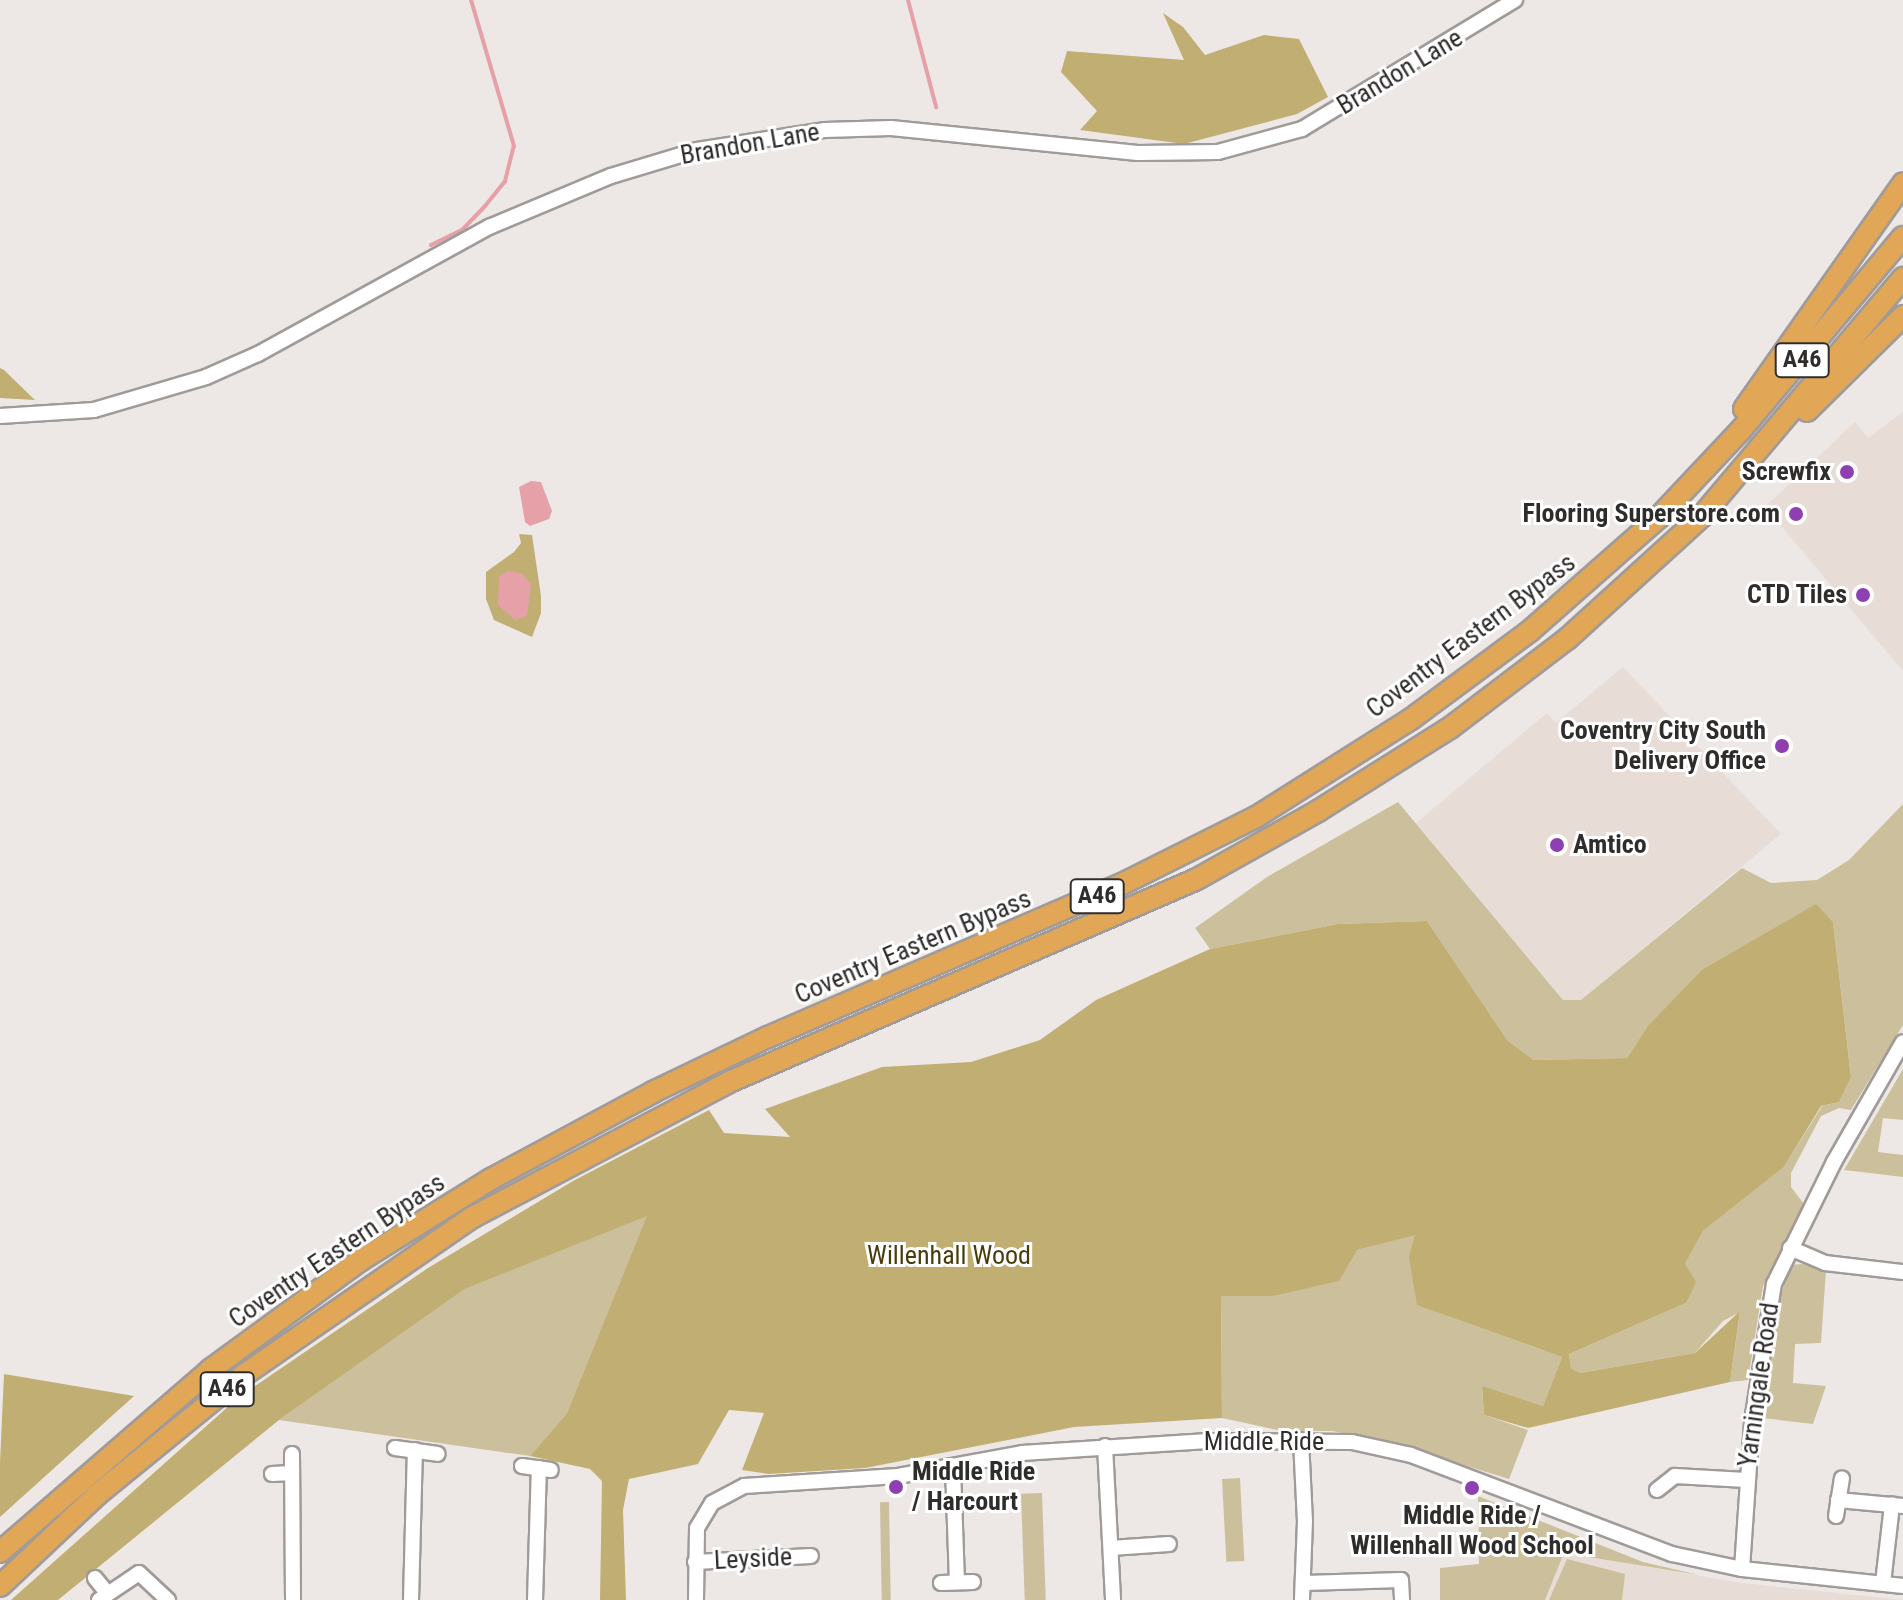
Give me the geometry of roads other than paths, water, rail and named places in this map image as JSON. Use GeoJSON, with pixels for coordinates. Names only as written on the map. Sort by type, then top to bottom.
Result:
{"type":"FeatureCollection","features":[{"type":"Feature","properties":{"kind":"highway"},"geometry":{"type":"LineString","coordinates":[[1695,478],[1903,184]]}},
{"type":"Feature","properties":{"kind":"highway","name":"Coventry Eastern Bypass"},"geometry":{"type":"LineString","coordinates":[[0,1552],[210,1370],[436,1212],[653,1092],[1120,885],[1256,817],[1411,719],[1530,631],[1658,518],[1903,237]]}},
{"type":"Feature","properties":{"kind":"highway","name":"Coventry Eastern Bypass"},"geometry":{"type":"LineString","coordinates":[[0,1586],[98,1494],[245,1374],[473,1217],[729,1082],[1082,933],[1197,879],[1318,811],[1450,728],[1567,639],[1722,495],[1903,278]]}},
{"type":"Feature","properties":{"kind":"highway"},"geometry":{"type":"LineString","coordinates":[[1722,495],[1903,316]]}},
{"type":"Feature","properties":{"kind":"street","name":"Brandon Lane"},"geometry":{"type":"LineString","coordinates":[[0,416],[94,410],[206,377],[258,354],[503,220],[611,176],[697,150],[825,130],[891,128],[973,132],[1138,153],[1218,152],[1302,129],[1515,0]]}},
{"type":"Feature","properties":{"kind":"street","name":"Yarningale Road"},"geometry":{"type":"LineString","coordinates":[[1742,1569],[1746,1480],[1768,1304],[1790,1248],[1903,1042]]}},
{"type":"Feature","properties":{"kind":"street"},"geometry":{"type":"LineString","coordinates":[[1790,1248],[1825,1263],[1903,1272]]}},
{"type":"Feature","properties":{"kind":"street"},"geometry":{"type":"LineString","coordinates":[[1301,1440],[1305,1583],[1302,1600]]}},
{"type":"Feature","properties":{"kind":"street","name":"Middle Ride"},"geometry":{"type":"LineString","coordinates":[[696,1600],[695,1562],[700,1521],[712,1503],[736,1488],[953,1468],[1022,1453],[1105,1446],[1301,1440],[1352,1442],[1411,1455],[1637,1544],[1742,1569],[1903,1586]]}},
{"type":"Feature","properties":{"kind":"street"},"geometry":{"type":"LineString","coordinates":[[1105,1446],[1113,1600]]}},
{"type":"Feature","properties":{"kind":"street"},"geometry":{"type":"LineString","coordinates":[[395,1448],[438,1454]]}},
{"type":"Feature","properties":{"kind":"street"},"geometry":{"type":"LineString","coordinates":[[411,1600],[415,1450]]}},
{"type":"Feature","properties":{"kind":"street"},"geometry":{"type":"LineString","coordinates":[[292,1454],[293,1600]]}},
{"type":"Feature","properties":{"kind":"street"},"geometry":{"type":"LineString","coordinates":[[522,1466],[545,1469],[535,1600]]}},
{"type":"Feature","properties":{"kind":"street"},"geometry":{"type":"LineString","coordinates":[[953,1468],[957,1582]]}},
{"type":"Feature","properties":{"kind":"street"},"geometry":{"type":"LineString","coordinates":[[272,1474],[292,1473]]}},
{"type":"Feature","properties":{"kind":"street"},"geometry":{"type":"LineString","coordinates":[[1657,1490],[1675,1476],[1746,1480]]}},
{"type":"Feature","properties":{"kind":"street"},"geometry":{"type":"LineString","coordinates":[[1836,1516],[1842,1478]]}},
{"type":"Feature","properties":{"kind":"street"},"geometry":{"type":"LineString","coordinates":[[1838,1500],[1898,1506],[1883,1583]]}},
{"type":"Feature","properties":{"kind":"street"},"geometry":{"type":"LineString","coordinates":[[1111,1548],[1169,1544]]}},
{"type":"Feature","properties":{"kind":"street","name":"Leyside"},"geometry":{"type":"LineString","coordinates":[[695,1562],[811,1556]]}},
{"type":"Feature","properties":{"kind":"street"},"geometry":{"type":"LineString","coordinates":[[95,1578],[103,1597],[139,1573],[168,1600]]}},
{"type":"Feature","properties":{"kind":"street"},"geometry":{"type":"LineString","coordinates":[[1305,1583],[1401,1580],[1402,1600]]}},
{"type":"Feature","properties":{"kind":"street"},"geometry":{"type":"LineString","coordinates":[[941,1583],[973,1582]]}},
{"type":"Feature","properties":{"kind":"waterway"},"geometry":{"type":"LineString","coordinates":[[431,245],[462,230],[485,206],[505,181],[514,146],[471,0]]}},
{"type":"Feature","properties":{"kind":"waterway"},"geometry":{"type":"LineString","coordinates":[[908,0],[936,107]]}},
{"type":"Feature","properties":{"kind":"place","name":"Screwfix"},"geometry":{"type":"Point","coordinates":[1847,472]}},
{"type":"Feature","properties":{"kind":"place","name":"Flooring Superstore.com"},"geometry":{"type":"Point","coordinates":[1796,514]}},
{"type":"Feature","properties":{"kind":"place","name":"CTD Tiles"},"geometry":{"type":"Point","coordinates":[1863,595]}},
{"type":"Feature","properties":{"kind":"place","name":"Coventry City South Delivery Office"},"geometry":{"type":"Point","coordinates":[1782,746]}},
{"type":"Feature","properties":{"kind":"place","name":"Amtico"},"geometry":{"type":"Point","coordinates":[1557,845]}},
{"type":"Feature","properties":{"kind":"place","name":"Middle Ride / Harcourt"},"geometry":{"type":"Point","coordinates":[896,1487]}},
{"type":"Feature","properties":{"kind":"place","name":"Middle Ride / Willenhall Wood School"},"geometry":{"type":"Point","coordinates":[1472,1488]}},
{"type":"Feature","properties":{"kind":"park label","name":"Willenhall Wood"},"geometry":{"type":"Point","coordinates":[949,1256]}}]}
